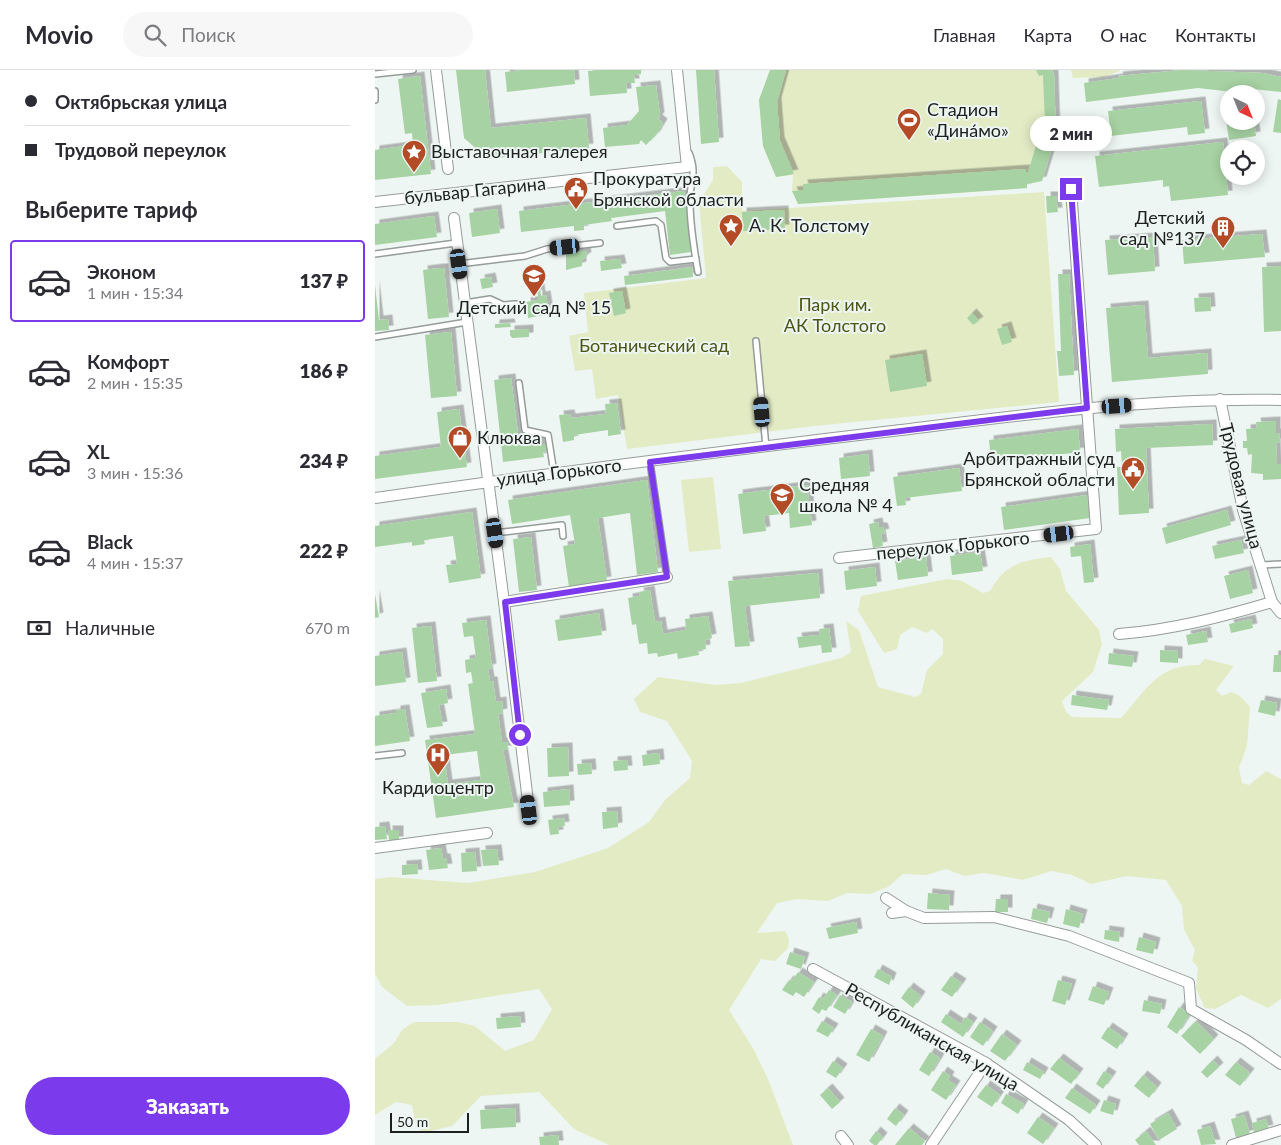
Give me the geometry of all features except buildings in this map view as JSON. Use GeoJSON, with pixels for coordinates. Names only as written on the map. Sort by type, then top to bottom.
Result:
{"type":"FeatureCollection","features":[{"type":"Feature","properties":{"kind":"street"},"geometry":{"type":"LineString","coordinates":[[436,70],[448,169]]}},
{"type":"Feature","properties":{"kind":"street","name":"бульвар Гагарина"},"geometry":{"type":"LineString","coordinates":[[375,202],[687,167],[677,70]]}},
{"type":"Feature","properties":{"kind":"street"},"geometry":{"type":"LineString","coordinates":[[1071,189],[1087,408]]}},
{"type":"Feature","properties":{"kind":"street"},"geometry":{"type":"LineString","coordinates":[[453,218],[505,602],[529,810]]}},
{"type":"Feature","properties":{"kind":"street","name":"улица Горького"},"geometry":{"type":"LineString","coordinates":[[375,498],[488,482],[1087,408],[1220,399],[1281,400]]}},
{"type":"Feature","properties":{"kind":"street","name":"Трудовая улица"},"geometry":{"type":"LineString","coordinates":[[1220,399],[1243,510],[1272,602],[1281,613]]}},
{"type":"Feature","properties":{"kind":"street","name":"переулок Горького"},"geometry":{"type":"LineString","coordinates":[[839,558],[1096,529],[1087,408]]}},
{"type":"Feature","properties":{"kind":"street"},"geometry":{"type":"LineString","coordinates":[[505,602],[667,577]]}},
{"type":"Feature","properties":{"kind":"street"},"geometry":{"type":"LineString","coordinates":[[1119,634],[1151,632],[1204,622],[1272,602]]}},
{"type":"Feature","properties":{"kind":"street"},"geometry":{"type":"LineString","coordinates":[[375,848],[487,833]]}},
{"type":"Feature","properties":{"kind":"street"},"geometry":{"type":"LineString","coordinates":[[885,898],[906,911],[924,918],[994,917],[1069,936],[1163,971],[1189,983],[1191,1009],[1246,1040],[1281,1064]]}},
{"type":"Feature","properties":{"kind":"street"},"geometry":{"type":"LineString","coordinates":[[893,913],[906,911]]}},
{"type":"Feature","properties":{"kind":"street","name":"Республиканская улица"},"geometry":{"type":"LineString","coordinates":[[813,969],[986,1063],[1069,1120],[1096,1145]]}},
{"type":"Feature","properties":{"kind":"street"},"geometry":{"type":"LineString","coordinates":[[931,1145],[986,1063]]}},
{"type":"Feature","properties":{"kind":"street"},"geometry":{"type":"LineString","coordinates":[[1232,1145],[1281,1130]]}},
{"type":"Feature","properties":{"kind":"street"},"geometry":{"type":"LineString","coordinates":[[841,1136],[848,1145]]}},
{"type":"Feature","properties":{"kind":"lane"},"geometry":{"type":"LineString","coordinates":[[375,74],[413,70]]}},
{"type":"Feature","properties":{"kind":"lane"},"geometry":{"type":"LineString","coordinates":[[375,91],[375,100]]}},
{"type":"Feature","properties":{"kind":"lane"},"geometry":{"type":"LineString","coordinates":[[684,143],[692,160],[694,179],[690,202],[697,272]]}},
{"type":"Feature","properties":{"kind":"lane"},"geometry":{"type":"LineString","coordinates":[[617,226],[656,221],[661,225],[666,258],[670,262],[696,259]]}},
{"type":"Feature","properties":{"kind":"lane"},"geometry":{"type":"LineString","coordinates":[[459,264],[525,256],[547,249],[600,243]]}},
{"type":"Feature","properties":{"kind":"lane"},"geometry":{"type":"LineString","coordinates":[[375,254],[456,244]]}},
{"type":"Feature","properties":{"kind":"lane"},"geometry":{"type":"LineString","coordinates":[[464,303],[490,300],[503,305],[516,304]]}},
{"type":"Feature","properties":{"kind":"lane"},"geometry":{"type":"LineString","coordinates":[[375,337],[467,322]]}},
{"type":"Feature","properties":{"kind":"lane"},"geometry":{"type":"LineString","coordinates":[[757,341],[766,447]]}},
{"type":"Feature","properties":{"kind":"lane"},"geometry":{"type":"LineString","coordinates":[[519,383],[525,430],[548,435],[554,474]]}},
{"type":"Feature","properties":{"kind":"lane"},"geometry":{"type":"LineString","coordinates":[[650,462],[667,577]]}},
{"type":"Feature","properties":{"kind":"lane"},"geometry":{"type":"LineString","coordinates":[[495,533],[562,525],[563,536]]}},
{"type":"Feature","properties":{"kind":"lane"},"geometry":{"type":"LineString","coordinates":[[1260,565],[1281,564]]}},
{"type":"Feature","properties":{"kind":"lane"},"geometry":{"type":"LineString","coordinates":[[375,756],[402,752]]}},
{"type":"Feature","properties":{"kind":"green space","name":"Стадион «Дина́мо»"},"geometry":{"type":"Polygon","coordinates":[[[770,70],[1052,70],[1056,135],[1042,181],[1027,184],[1027,188],[798,204],[792,191],[793,175],[776,177],[763,146],[759,100],[770,70]]]}},
{"type":"Feature","properties":{"kind":"green space"},"geometry":{"type":"Polygon","coordinates":[[[1071,70],[1120,71],[1103,77],[1073,78],[1071,70]]]}},
{"type":"Feature","properties":{"kind":"green space","name":"Парк им. АК Толстого"},"geometry":{"type":"Polygon","coordinates":[[[727,166],[742,182],[742,211],[1044,192],[1059,402],[814,426],[627,449],[618,395],[596,399],[592,369],[575,371],[569,336],[588,332],[584,293],[706,278],[699,202],[713,180],[713,167],[727,166]]]}},
{"type":"Feature","properties":{"kind":"green space"},"geometry":{"type":"Polygon","coordinates":[[[713,477],[721,549],[689,552],[681,480],[713,477]]]}},
{"type":"Feature","properties":{"kind":"green space"},"geometry":{"type":"Polygon","coordinates":[[[1051,557],[1060,569],[1066,591],[1099,630],[1102,644],[1093,672],[1062,701],[1066,712],[1072,717],[1121,718],[1146,688],[1163,674],[1173,669],[1199,665],[1205,659],[1234,666],[1216,690],[1222,696],[1232,692],[1240,696],[1250,707],[1247,746],[1239,768],[1242,783],[1249,785],[1266,771],[1281,779],[1281,999],[1268,1008],[1241,995],[1215,1009],[1205,1008],[1196,989],[1198,968],[1192,960],[1195,950],[1184,930],[1182,906],[1166,880],[1127,876],[1091,884],[1072,875],[1051,871],[1023,880],[984,873],[964,876],[946,869],[926,875],[903,874],[888,887],[870,894],[847,893],[828,901],[797,899],[777,903],[757,933],[785,931],[789,939],[788,948],[775,961],[761,959],[729,1010],[754,1050],[768,1079],[793,1145],[609,1145],[574,1129],[539,1092],[481,1096],[452,1126],[422,1133],[415,1121],[412,1105],[396,1102],[375,1115],[375,1059],[394,1043],[402,1030],[414,1022],[459,1022],[475,1026],[505,1051],[534,1040],[552,1009],[539,989],[438,1005],[407,1006],[382,987],[375,974],[375,879],[390,877],[468,883],[535,872],[608,848],[649,822],[665,800],[690,778],[692,761],[667,721],[640,712],[634,699],[658,677],[716,685],[741,683],[841,658],[851,652],[846,621],[859,630],[878,687],[915,697],[921,694],[927,670],[943,654],[943,639],[932,629],[927,633],[912,627],[900,635],[897,649],[884,653],[858,611],[861,596],[947,579],[962,581],[983,593],[990,591],[1002,575],[1015,565],[1051,557]]]}},
{"type":"Feature","properties":{"kind":"place","name":"Стадион «Дина́мо»"},"geometry":{"type":"Point","coordinates":[909,141]}},
{"type":"Feature","properties":{"kind":"place","name":"Выставочная галерея"},"geometry":{"type":"Point","coordinates":[414,173]}},
{"type":"Feature","properties":{"kind":"place","name":"Прокуратура Брянской области"},"geometry":{"type":"Point","coordinates":[576,210]}},
{"type":"Feature","properties":{"kind":"place","name":"А. К. Толстому"},"geometry":{"type":"Point","coordinates":[731,247]}},
{"type":"Feature","properties":{"kind":"place","name":"Детский сад №137"},"geometry":{"type":"Point","coordinates":[1223,249]}},
{"type":"Feature","properties":{"kind":"place","name":"Детский сад № 15"},"geometry":{"type":"Point","coordinates":[534,297]}},
{"type":"Feature","properties":{"kind":"place","name":"Клюква"},"geometry":{"type":"Point","coordinates":[460,459]}},
{"type":"Feature","properties":{"kind":"place","name":"Арбитражный суд Брянской области"},"geometry":{"type":"Point","coordinates":[1133,490]}},
{"type":"Feature","properties":{"kind":"place","name":"Средняя школа № 4"},"geometry":{"type":"Point","coordinates":[782,516]}},
{"type":"Feature","properties":{"kind":"place","name":"Кардиоцентр"},"geometry":{"type":"Point","coordinates":[438,776]}},
{"type":"Feature","properties":{"kind":"route"},"geometry":{"type":"LineString","coordinates":[[520,735],[505,602],[667,577],[650,462],[1087,408],[1071,189]]}},
{"type":"Feature","properties":{"kind":"park label","name":"Ботанический сад"},"geometry":{"type":"Point","coordinates":[654,346]}}]}
